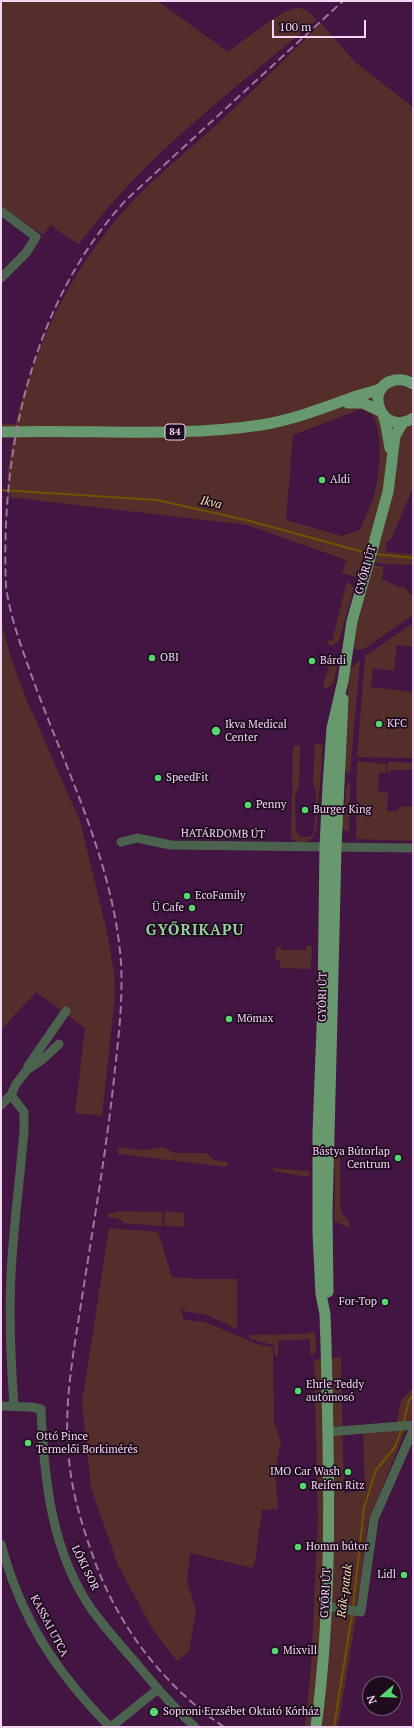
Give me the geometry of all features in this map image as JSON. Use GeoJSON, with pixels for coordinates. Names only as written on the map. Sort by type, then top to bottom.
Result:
{"type":"FeatureCollection","features":[{"type":"Feature","properties":{"kind":"main road","name":"84"},"geometry":{"type":"LineString","coordinates":[[1,432],[44,430],[139,432],[221,430],[271,423],[304,415],[341,403],[351,398],[374,392],[394,380],[410,381]]}},
{"type":"Feature","properties":{"kind":"main road","name":"GYŐRI ÚT"},"geometry":{"type":"LineString","coordinates":[[382,388],[378,400],[386,425],[393,461]]}},
{"type":"Feature","properties":{"kind":"main road","name":"84"},"geometry":{"type":"LineString","coordinates":[[341,403],[363,403],[381,412],[394,422],[408,420]]}},
{"type":"Feature","properties":{"kind":"main road","name":"GYŐRI ÚT"},"geometry":{"type":"LineString","coordinates":[[316,1727],[319,1706],[326,1606],[329,1527],[325,1314],[321,1294],[318,1233],[318,1141],[331,847],[332,728],[343,681],[352,621],[367,563],[385,507],[393,461],[395,436],[408,420]]}},
{"type":"Feature","properties":{"kind":"street"},"geometry":{"type":"LineString","coordinates":[[1,211],[36,237],[26,253],[1,278]]}},
{"type":"Feature","properties":{"kind":"street","name":"HATÁRDOMB ÚT"},"geometry":{"type":"LineString","coordinates":[[121,842],[137,838],[171,845],[413,848]]}},
{"type":"Feature","properties":{"kind":"street"},"geometry":{"type":"LineString","coordinates":[[1,1105],[11,1095],[16,1084],[66,1011]]}},
{"type":"Feature","properties":{"kind":"street"},"geometry":{"type":"LineString","coordinates":[[27,1070],[43,1059],[59,1044]]}},
{"type":"Feature","properties":{"kind":"street"},"geometry":{"type":"LineString","coordinates":[[1,1406],[14,1406],[10,1294],[12,1245],[24,1137],[24,1112],[11,1095]]}},
{"type":"Feature","properties":{"kind":"street","name":"LÓKI SOR"},"geometry":{"type":"LineString","coordinates":[[14,1406],[41,1409],[46,1480],[51,1514],[73,1576],[92,1610],[158,1689],[195,1727]]}},
{"type":"Feature","properties":{"kind":"street"},"geometry":{"type":"LineString","coordinates":[[326,1606],[360,1611],[374,1519],[408,1427],[328,1432]]}},
{"type":"Feature","properties":{"kind":"street","name":"KASSAI UTCA"},"geometry":{"type":"LineString","coordinates":[[1,1544],[8,1568],[24,1610],[42,1644],[60,1670],[86,1702],[110,1727]]}},
{"type":"Feature","properties":{"kind":"street"},"geometry":{"type":"LineString","coordinates":[[110,1727],[158,1689]]}},
{"type":"Feature","properties":{"kind":"shaded area"},"geometry":{"type":"Polygon","coordinates":[[[1,1],[158,1],[228,52],[262,27],[290,10],[296,8],[303,9],[317,20],[222,98],[161,153],[104,212],[79,244],[51,225],[43,235],[1,206],[1,1]]]}},
{"type":"Feature","properties":{"kind":"shaded area"},"geometry":{"type":"Polygon","coordinates":[[[321,23],[355,62],[413,107],[413,487],[391,539],[385,544],[387,552],[413,554],[413,565],[384,564],[374,562],[373,565],[384,567],[382,579],[401,588],[403,586],[413,597],[413,615],[364,649],[357,650],[353,646],[355,628],[367,580],[342,573],[346,560],[247,525],[8,497],[8,469],[13,437],[1,436],[1,424],[15,424],[33,367],[56,312],[86,260],[103,236],[144,190],[228,114],[321,23]],[[361,409],[293,435],[286,520],[342,536],[360,530],[369,511],[374,494],[380,459],[379,435],[373,415],[361,409]]]}},
{"type":"Feature","properties":{"kind":"shaded area"},"geometry":{"type":"Polygon","coordinates":[[[347,581],[354,588],[339,641],[332,646],[328,644],[327,640],[332,641],[347,581]]]}},
{"type":"Feature","properties":{"kind":"shaded area"},"geometry":{"type":"Polygon","coordinates":[[[1,622],[11,658],[25,696],[80,821],[108,936],[114,973],[115,997],[102,1116],[75,1113],[85,1028],[36,992],[1,1030],[1,622]]]}},
{"type":"Feature","properties":{"kind":"shaded area"},"geometry":{"type":"Polygon","coordinates":[[[413,623],[413,647],[397,645],[394,671],[373,668],[371,687],[413,692],[413,758],[358,757],[365,656],[413,623]]]}},
{"type":"Feature","properties":{"kind":"shaded area"},"geometry":{"type":"Polygon","coordinates":[[[332,655],[339,658],[333,684],[326,689],[323,687],[332,655]]]}},
{"type":"Feature","properties":{"kind":"shaded area"},"geometry":{"type":"Polygon","coordinates":[[[360,660],[350,774],[346,773],[344,762],[349,673],[351,668],[360,660]]]}},
{"type":"Feature","properties":{"kind":"shaded area"},"geometry":{"type":"Polygon","coordinates":[[[315,743],[323,745],[316,831],[309,841],[297,843],[291,838],[293,746],[300,745],[299,786],[295,796],[296,831],[301,837],[310,837],[314,833],[316,791],[313,785],[315,743]]]}},
{"type":"Feature","properties":{"kind":"shaded area"},"geometry":{"type":"Polygon","coordinates":[[[357,761],[386,764],[386,773],[379,773],[378,792],[388,793],[387,811],[397,811],[399,807],[413,806],[413,841],[356,839],[357,761]]]}},
{"type":"Feature","properties":{"kind":"shaded area"},"geometry":{"type":"Polygon","coordinates":[[[389,762],[413,763],[413,770],[391,770],[390,773],[387,772],[389,762]]]}},
{"type":"Feature","properties":{"kind":"shaded area"},"geometry":{"type":"Polygon","coordinates":[[[347,783],[350,783],[349,831],[345,831],[342,827],[347,783]]]}},
{"type":"Feature","properties":{"kind":"shaded area"},"geometry":{"type":"Polygon","coordinates":[[[281,945],[281,950],[306,950],[306,946],[312,946],[311,969],[280,968],[280,961],[275,960],[276,948],[281,945]]]}},
{"type":"Feature","properties":{"kind":"shaded area"},"geometry":{"type":"Polygon","coordinates":[[[119,1147],[141,1150],[164,1147],[174,1153],[207,1153],[214,1160],[228,1162],[227,1167],[118,1154],[119,1147]]]}},
{"type":"Feature","properties":{"kind":"shaded area"},"geometry":{"type":"Polygon","coordinates":[[[334,1155],[340,1157],[340,1208],[349,1222],[349,1228],[334,1221],[334,1155]]]}},
{"type":"Feature","properties":{"kind":"shaded area"},"geometry":{"type":"Polygon","coordinates":[[[273,1168],[309,1171],[310,1174],[307,1177],[273,1171],[273,1168]]]}},
{"type":"Feature","properties":{"kind":"shaded area"},"geometry":{"type":"Polygon","coordinates":[[[121,1211],[163,1212],[162,1226],[123,1223],[120,1219],[107,1217],[108,1214],[121,1211]]]}},
{"type":"Feature","properties":{"kind":"shaded area"},"geometry":{"type":"Polygon","coordinates":[[[165,1211],[184,1213],[184,1227],[164,1226],[165,1211]]]}},
{"type":"Feature","properties":{"kind":"shaded area"},"geometry":{"type":"Polygon","coordinates":[[[109,1228],[158,1232],[172,1277],[197,1279],[237,1279],[237,1329],[207,1315],[184,1311],[180,1305],[184,1320],[205,1322],[257,1344],[273,1347],[274,1422],[281,1441],[275,1472],[278,1509],[262,1510],[255,1562],[252,1568],[190,1553],[187,1581],[196,1610],[189,1651],[177,1661],[153,1630],[118,1565],[91,1488],[82,1403],[109,1228]]]}},
{"type":"Feature","properties":{"kind":"shaded area"},"geometry":{"type":"Polygon","coordinates":[[[309,1332],[315,1333],[316,1350],[314,1354],[310,1355],[310,1339],[278,1341],[278,1356],[275,1356],[274,1345],[249,1339],[249,1335],[306,1334],[309,1332]]]}},
{"type":"Feature","properties":{"kind":"shaded area"},"geometry":{"type":"Polygon","coordinates":[[[341,1357],[344,1493],[365,1490],[363,1434],[395,1430],[401,1400],[413,1388],[413,1420],[407,1421],[405,1431],[368,1523],[358,1605],[338,1727],[305,1727],[311,1666],[318,1520],[314,1360],[341,1357]]]}},
{"type":"Feature","properties":{"kind":"waterway","name":"Ikva"},"geometry":{"type":"LineString","coordinates":[[1,490],[157,500],[250,521],[367,553]]}},
{"type":"Feature","properties":{"kind":"waterway","name":"Ikva"},"geometry":{"type":"LineString","coordinates":[[375,554],[413,558]]}},
{"type":"Feature","properties":{"kind":"waterway","name":"Rák-patak"},"geometry":{"type":"LineString","coordinates":[[403,1424],[409,1401],[413,1395]]}},
{"type":"Feature","properties":{"kind":"waterway","name":"Rák-patak"},"geometry":{"type":"LineString","coordinates":[[353,1607],[364,1508],[376,1470],[395,1447],[402,1428]]}},
{"type":"Feature","properties":{"kind":"waterway","name":"Rák-patak"},"geometry":{"type":"LineString","coordinates":[[334,1727],[352,1614]]}},
{"type":"Feature","properties":{"kind":"railway"},"geometry":{"type":"LineString","coordinates":[[224,1727],[182,1694],[164,1675],[131,1633],[117,1610],[105,1587],[82,1524],[70,1472],[67,1439],[68,1400],[75,1343],[112,1099],[120,1016],[121,962],[116,924],[98,851],[86,815],[31,674],[10,609],[6,587],[6,535],[9,483],[17,431],[28,380],[45,331],[67,284],[94,240],[126,200],[343,1]]}},
{"type":"Feature","properties":{"kind":"place","name":"Aldi"},"geometry":{"type":"Point","coordinates":[322,480]}},
{"type":"Feature","properties":{"kind":"place","name":"OBI"},"geometry":{"type":"Point","coordinates":[152,658]}},
{"type":"Feature","properties":{"kind":"place","name":"Bárdi"},"geometry":{"type":"Point","coordinates":[312,661]}},
{"type":"Feature","properties":{"kind":"place","name":"KFC"},"geometry":{"type":"Point","coordinates":[379,724]}},
{"type":"Feature","properties":{"kind":"place","name":"Ikva Medical Center"},"geometry":{"type":"Point","coordinates":[216,731]}},
{"type":"Feature","properties":{"kind":"place","name":"SpeedFit"},"geometry":{"type":"Point","coordinates":[158,778]}},
{"type":"Feature","properties":{"kind":"place","name":"Penny"},"geometry":{"type":"Point","coordinates":[248,805]}},
{"type":"Feature","properties":{"kind":"place","name":"Burger King"},"geometry":{"type":"Point","coordinates":[305,810]}},
{"type":"Feature","properties":{"kind":"place","name":"EcoFamily"},"geometry":{"type":"Point","coordinates":[187,896]}},
{"type":"Feature","properties":{"kind":"place","name":"Ü Cafe"},"geometry":{"type":"Point","coordinates":[192,908]}},
{"type":"Feature","properties":{"kind":"place","name":"Mömax"},"geometry":{"type":"Point","coordinates":[229,1019]}},
{"type":"Feature","properties":{"kind":"place","name":"Bástya Bútorlap Centrum"},"geometry":{"type":"Point","coordinates":[398,1158]}},
{"type":"Feature","properties":{"kind":"place","name":"For-Top"},"geometry":{"type":"Point","coordinates":[385,1302]}},
{"type":"Feature","properties":{"kind":"place","name":"Ehrle Teddy autómosó"},"geometry":{"type":"Point","coordinates":[298,1391]}},
{"type":"Feature","properties":{"kind":"place","name":"Ottó Pince Termelői Borkimérés"},"geometry":{"type":"Point","coordinates":[28,1443]}},
{"type":"Feature","properties":{"kind":"place","name":"IMO Car Wash"},"geometry":{"type":"Point","coordinates":[348,1472]}},
{"type":"Feature","properties":{"kind":"place","name":"Reifen Ritz"},"geometry":{"type":"Point","coordinates":[303,1486]}},
{"type":"Feature","properties":{"kind":"place","name":"Homm bútor"},"geometry":{"type":"Point","coordinates":[298,1547]}},
{"type":"Feature","properties":{"kind":"place","name":"Lidl"},"geometry":{"type":"Point","coordinates":[404,1575]}},
{"type":"Feature","properties":{"kind":"place","name":"Mixvill"},"geometry":{"type":"Point","coordinates":[275,1651]}},
{"type":"Feature","properties":{"kind":"place","name":"Soproni Erzsébet Oktató Kórház"},"geometry":{"type":"Point","coordinates":[154,1712]}},
{"type":"Feature","properties":{"kind":"district","name":"GYŐRIKAPU"},"geometry":{"type":"Point","coordinates":[195,931]}}]}
